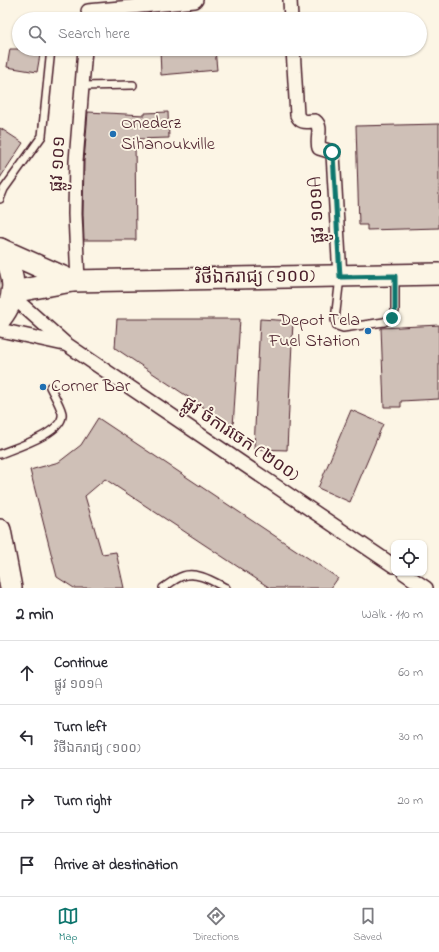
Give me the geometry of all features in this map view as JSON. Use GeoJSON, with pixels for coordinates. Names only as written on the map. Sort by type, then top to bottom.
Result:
{"type":"FeatureCollection","features":[{"type":"Feature","properties":{"kind":"main road"},"geometry":{"type":"LineString","coordinates":[[0,249],[75,281]]}},
{"type":"Feature","properties":{"kind":"main road"},"geometry":{"type":"LineString","coordinates":[[0,249],[8,262],[12,277],[12,294],[9,305],[0,319]]}},
{"type":"Feature","properties":{"kind":"main road","name":"វិថីឯករាជ្យ (១០០)"},"geometry":{"type":"LineString","coordinates":[[12,294],[75,281],[439,274]]}},
{"type":"Feature","properties":{"kind":"main road"},"geometry":{"type":"LineString","coordinates":[[0,530],[11,588]]}},
{"type":"Feature","properties":{"kind":"street"},"geometry":{"type":"LineString","coordinates":[[88,10],[196,0]]}},
{"type":"Feature","properties":{"kind":"street"},"geometry":{"type":"LineString","coordinates":[[290,0],[291,12]]}},
{"type":"Feature","properties":{"kind":"street","name":"ផ្លូវ ១០១"},"geometry":{"type":"LineString","coordinates":[[75,281],[76,176],[84,56]]}},
{"type":"Feature","properties":{"kind":"street","name":"ផ្លូវ ១០១A"},"geometry":{"type":"LineString","coordinates":[[293,56],[297,115],[299,120],[303,122],[315,121],[318,123],[318,145],[320,148],[332,152],[333,154],[340,277]]}},
{"type":"Feature","properties":{"kind":"street","name":"ផ្លូវ ចំការចេក (២០០)"},"geometry":{"type":"LineString","coordinates":[[12,294],[66,344],[391,564]]}},
{"type":"Feature","properties":{"kind":"street","name":"ផ្លូវ ចំការចេក (២០០)"},"geometry":{"type":"LineString","coordinates":[[0,330],[66,344]]}},
{"type":"Feature","properties":{"kind":"street"},"geometry":{"type":"LineString","coordinates":[[408,576],[426,588]]}},
{"type":"Feature","properties":{"kind":"lane"},"geometry":{"type":"LineString","coordinates":[[0,199],[4,189],[42,136],[50,56]]}},
{"type":"Feature","properties":{"kind":"lane"},"geometry":{"type":"LineString","coordinates":[[82,86],[133,85]]}},
{"type":"Feature","properties":{"kind":"lane"},"geometry":{"type":"LineString","coordinates":[[340,277],[335,320],[337,326],[343,328],[384,322],[392,318],[395,312],[395,276]]}},
{"type":"Feature","properties":{"kind":"lane"},"geometry":{"type":"LineString","coordinates":[[0,454],[50,433],[59,423],[62,418],[62,413],[50,387]]}},
{"type":"Feature","properties":{"kind":"lane"},"geometry":{"type":"LineString","coordinates":[[163,588],[183,576],[193,575],[203,577],[226,588]]}},
{"type":"Feature","properties":{"kind":"building"},"geometry":{"type":"Polygon","coordinates":[[[10,49],[12,49],[12,56],[40,56],[37,72],[7,67],[10,49]]]}},
{"type":"Feature","properties":{"kind":"building"},"geometry":{"type":"Polygon","coordinates":[[[160,56],[216,56],[217,70],[161,75],[160,56]]]}},
{"type":"Feature","properties":{"kind":"building"},"geometry":{"type":"Polygon","coordinates":[[[88,112],[145,115],[145,113],[168,112],[169,138],[135,139],[136,240],[84,240],[84,161],[88,112]]]}},
{"type":"Feature","properties":{"kind":"building"},"geometry":{"type":"Polygon","coordinates":[[[439,124],[439,228],[367,230],[367,225],[359,225],[356,126],[439,124]]]}},
{"type":"Feature","properties":{"kind":"building"},"geometry":{"type":"Polygon","coordinates":[[[0,128],[23,143],[0,178],[0,128]]]}},
{"type":"Feature","properties":{"kind":"building"},"geometry":{"type":"Polygon","coordinates":[[[117,319],[240,319],[233,427],[115,348],[117,319]]]}},
{"type":"Feature","properties":{"kind":"building"},"geometry":{"type":"Polygon","coordinates":[[[260,319],[293,321],[287,450],[254,449],[260,319]]]}},
{"type":"Feature","properties":{"kind":"building"},"geometry":{"type":"Polygon","coordinates":[[[439,325],[439,399],[401,401],[401,407],[384,407],[381,328],[439,325]]]}},
{"type":"Feature","properties":{"kind":"building"},"geometry":{"type":"Polygon","coordinates":[[[351,410],[383,424],[350,502],[318,488],[351,410]]]}},
{"type":"Feature","properties":{"kind":"building"},"geometry":{"type":"Polygon","coordinates":[[[98,418],[338,578],[331,588],[270,588],[105,479],[85,496],[102,554],[116,552],[124,588],[74,588],[57,577],[30,470],[59,462],[81,445],[98,418]]]}},
{"type":"Feature","properties":{"kind":"place","name":"Onederz Sihanoukville"},"geometry":{"type":"Point","coordinates":[113,134]}},
{"type":"Feature","properties":{"kind":"place","name":"Depot Tela Fuel Station"},"geometry":{"type":"Point","coordinates":[368,331]}},
{"type":"Feature","properties":{"kind":"place","name":"Corner Bar"},"geometry":{"type":"Point","coordinates":[43,387]}},
{"type":"Feature","properties":{"kind":"route"},"geometry":{"type":"LineString","coordinates":[[332,152],[340,277],[395,276],[395,312],[392,318]]}}]}
